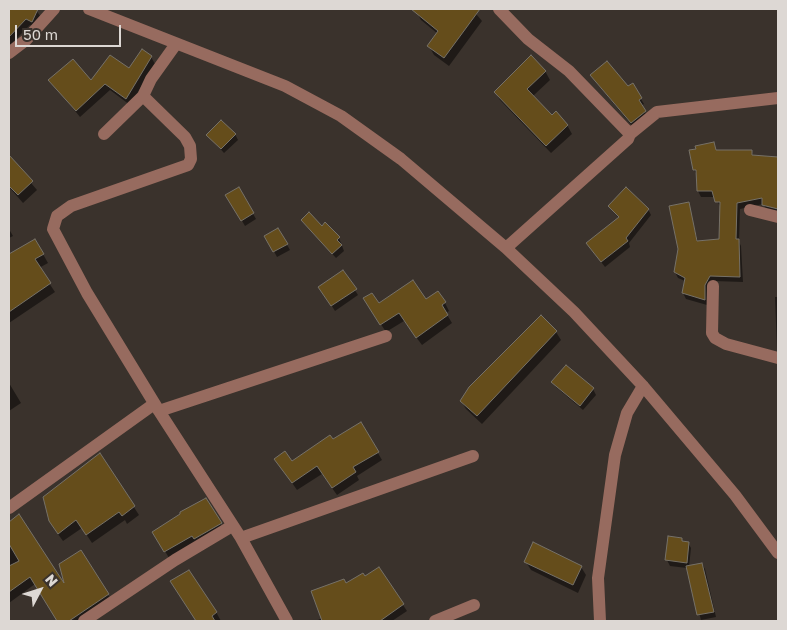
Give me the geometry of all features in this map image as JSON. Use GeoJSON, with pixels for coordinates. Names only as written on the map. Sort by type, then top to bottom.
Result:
{"type":"FeatureCollection","features":[{"type":"Feature","properties":{"kind":"street"},"geometry":{"type":"LineString","coordinates":[[9,53],[26,40],[54,9]]}},
{"type":"Feature","properties":{"kind":"street"},"geometry":{"type":"LineString","coordinates":[[90,9],[285,86],[341,116],[400,159],[506,248],[574,312],[643,386],[735,495],[778,553]]}},
{"type":"Feature","properties":{"kind":"street"},"geometry":{"type":"LineString","coordinates":[[499,9],[528,40],[569,71],[630,134]]}},
{"type":"Feature","properties":{"kind":"street"},"geometry":{"type":"LineString","coordinates":[[104,134],[143,96],[151,79],[176,44]]}},
{"type":"Feature","properties":{"kind":"street"},"geometry":{"type":"LineString","coordinates":[[143,96],[185,137],[190,146],[191,159],[188,165],[72,206],[57,216],[53,229],[87,293],[156,408],[241,538],[287,621]]}},
{"type":"Feature","properties":{"kind":"street"},"geometry":{"type":"LineString","coordinates":[[506,248],[628,139],[630,134],[657,112],[667,109],[778,98]]}},
{"type":"Feature","properties":{"kind":"street"},"geometry":{"type":"LineString","coordinates":[[750,210],[778,217]]}},
{"type":"Feature","properties":{"kind":"street"},"geometry":{"type":"LineString","coordinates":[[713,286],[712,333],[715,338],[726,344],[778,358]]}},
{"type":"Feature","properties":{"kind":"street"},"geometry":{"type":"LineString","coordinates":[[9,508],[156,408],[386,336]]}},
{"type":"Feature","properties":{"kind":"street"},"geometry":{"type":"LineString","coordinates":[[600,621],[598,578],[615,455],[628,413],[643,386]]}},
{"type":"Feature","properties":{"kind":"street"},"geometry":{"type":"LineString","coordinates":[[241,538],[473,456]]}},
{"type":"Feature","properties":{"kind":"street"},"geometry":{"type":"LineString","coordinates":[[84,621],[175,560],[232,526]]}},
{"type":"Feature","properties":{"kind":"street"},"geometry":{"type":"LineString","coordinates":[[435,621],[474,605]]}},
{"type":"Feature","properties":{"kind":"building"},"geometry":{"type":"Polygon","coordinates":[[[9,9],[38,9],[32,22],[26,19],[9,37],[9,9]]]}},
{"type":"Feature","properties":{"kind":"building"},"geometry":{"type":"Polygon","coordinates":[[[411,9],[480,9],[444,58],[427,46],[438,31],[411,9]]]}},
{"type":"Feature","properties":{"kind":"building"},"geometry":{"type":"Polygon","coordinates":[[[142,49],[152,56],[126,99],[105,84],[76,111],[48,80],[73,59],[91,80],[110,55],[129,68],[142,49]]]}},
{"type":"Feature","properties":{"kind":"building"},"geometry":{"type":"Polygon","coordinates":[[[531,55],[546,71],[527,89],[552,115],[556,111],[568,125],[546,146],[494,92],[531,55]]]}},
{"type":"Feature","properties":{"kind":"building"},"geometry":{"type":"Polygon","coordinates":[[[607,61],[628,86],[633,83],[642,98],[639,100],[646,111],[631,123],[590,75],[607,61]]]}},
{"type":"Feature","properties":{"kind":"building"},"geometry":{"type":"Polygon","coordinates":[[[221,120],[236,134],[221,149],[206,135],[221,120]]]}},
{"type":"Feature","properties":{"kind":"building"},"geometry":{"type":"Polygon","coordinates":[[[714,142],[716,150],[752,150],[752,155],[778,157],[778,209],[762,205],[762,198],[737,203],[736,239],[739,239],[740,277],[710,276],[705,285],[705,300],[682,293],[685,278],[674,272],[678,249],[669,206],[689,202],[697,241],[719,239],[720,202],[715,202],[712,191],[697,191],[696,170],[693,170],[689,150],[696,149],[695,146],[714,142]]]}},
{"type":"Feature","properties":{"kind":"building"},"geometry":{"type":"Polygon","coordinates":[[[9,155],[33,181],[18,195],[9,186],[9,155]]]}},
{"type":"Feature","properties":{"kind":"building"},"geometry":{"type":"Polygon","coordinates":[[[239,187],[254,213],[241,221],[225,195],[239,187]]]}},
{"type":"Feature","properties":{"kind":"building"},"geometry":{"type":"Polygon","coordinates":[[[626,187],[649,209],[626,238],[628,241],[601,262],[586,243],[619,217],[608,206],[626,187]]]}},
{"type":"Feature","properties":{"kind":"building"},"geometry":{"type":"Polygon","coordinates":[[[309,212],[322,226],[325,222],[340,237],[337,240],[342,245],[332,254],[301,220],[309,212]]]}},
{"type":"Feature","properties":{"kind":"building"},"geometry":{"type":"Polygon","coordinates":[[[278,228],[288,244],[273,252],[264,236],[278,228]]]}},
{"type":"Feature","properties":{"kind":"building"},"geometry":{"type":"Polygon","coordinates":[[[35,239],[44,254],[35,259],[51,283],[9,312],[9,254],[35,239]]]}},
{"type":"Feature","properties":{"kind":"building"},"geometry":{"type":"Polygon","coordinates":[[[343,270],[357,289],[331,306],[318,287],[343,270]]]}},
{"type":"Feature","properties":{"kind":"building"},"geometry":{"type":"Polygon","coordinates":[[[413,280],[426,299],[438,291],[446,302],[442,305],[448,315],[416,338],[399,313],[380,325],[363,298],[372,293],[379,303],[413,280]]]}},
{"type":"Feature","properties":{"kind":"building"},"geometry":{"type":"Polygon","coordinates":[[[541,315],[557,331],[477,416],[460,401],[469,387],[541,315]]]}},
{"type":"Feature","properties":{"kind":"building"},"geometry":{"type":"Polygon","coordinates":[[[566,365],[594,388],[580,406],[551,382],[566,365]]]}},
{"type":"Feature","properties":{"kind":"building"},"geometry":{"type":"Polygon","coordinates":[[[361,422],[379,452],[353,467],[356,472],[332,488],[317,466],[292,483],[274,459],[285,451],[292,461],[330,435],[333,439],[361,422]]]}},
{"type":"Feature","properties":{"kind":"building"},"geometry":{"type":"Polygon","coordinates":[[[100,453],[135,506],[122,516],[119,512],[86,535],[76,520],[58,534],[49,521],[43,497],[100,453]]]}},
{"type":"Feature","properties":{"kind":"building"},"geometry":{"type":"Polygon","coordinates":[[[206,498],[222,523],[194,539],[192,536],[164,552],[152,532],[180,514],[180,512],[206,498]]]}},
{"type":"Feature","properties":{"kind":"building"},"geometry":{"type":"Polygon","coordinates":[[[19,514],[64,583],[59,564],[81,550],[109,594],[69,621],[57,621],[30,577],[9,592],[9,566],[19,561],[9,544],[9,522],[19,514]]]}},
{"type":"Feature","properties":{"kind":"building"},"geometry":{"type":"Polygon","coordinates":[[[668,536],[682,538],[682,541],[689,542],[687,563],[665,560],[668,536]]]}},
{"type":"Feature","properties":{"kind":"building"},"geometry":{"type":"Polygon","coordinates":[[[533,542],[582,566],[573,585],[524,562],[533,542]]]}},
{"type":"Feature","properties":{"kind":"building"},"geometry":{"type":"Polygon","coordinates":[[[702,563],[714,612],[697,615],[686,566],[702,563]]]}},
{"type":"Feature","properties":{"kind":"building"},"geometry":{"type":"Polygon","coordinates":[[[379,567],[404,604],[380,621],[322,621],[311,591],[344,579],[346,583],[363,573],[365,576],[379,567]]]}},
{"type":"Feature","properties":{"kind":"building"},"geometry":{"type":"Polygon","coordinates":[[[189,570],[217,612],[212,616],[215,621],[196,621],[170,581],[189,570]]]}}]}
